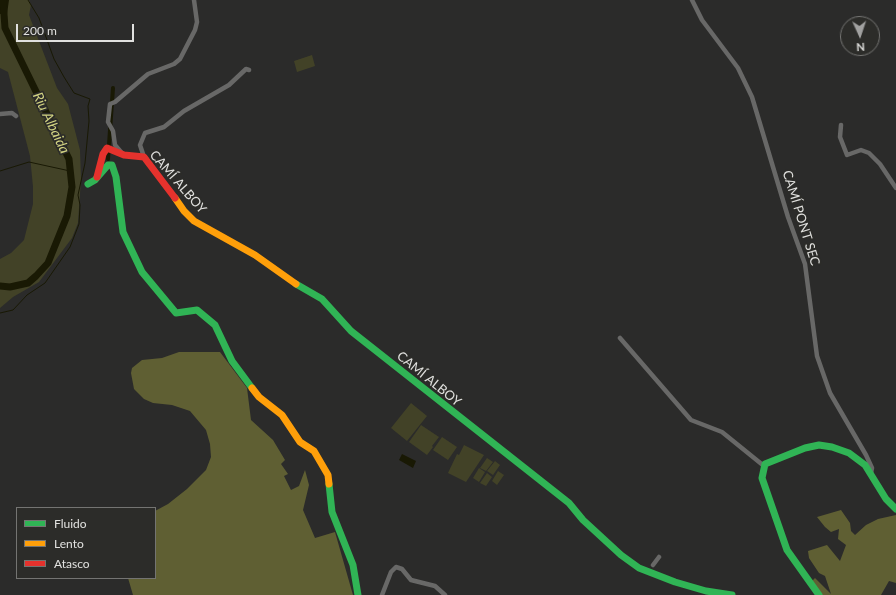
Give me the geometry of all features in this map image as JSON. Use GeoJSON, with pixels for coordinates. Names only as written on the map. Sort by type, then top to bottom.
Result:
{"type":"FeatureCollection","features":[{"type":"Feature","properties":{"kind":"street"},"geometry":{"type":"LineString","coordinates":[[129,156],[115,145],[113,131],[108,122],[110,104],[115,102],[148,74],[174,64],[180,60],[195,30],[197,22],[194,0]]}},
{"type":"Feature","properties":{"kind":"street","name":"CAMÍ PONT SEC"},"geometry":{"type":"LineString","coordinates":[[692,0],[702,20],[738,68],[752,97],[788,217],[805,264],[818,356],[824,375],[836,404],[866,454],[872,468],[871,473]]}},
{"type":"Feature","properties":{"kind":"street"},"geometry":{"type":"LineString","coordinates":[[144,157],[140,145],[145,133],[164,127],[184,111],[229,85],[246,69],[249,70]]}},
{"type":"Feature","properties":{"kind":"street"},"geometry":{"type":"LineString","coordinates":[[0,114],[12,113],[16,116]]}},
{"type":"Feature","properties":{"kind":"street"},"geometry":{"type":"LineString","coordinates":[[840,125],[840,138],[847,155],[861,150],[870,153],[884,169],[896,188]]}},
{"type":"Feature","properties":{"kind":"street","name":"CAMÍ ALBOY"},"geometry":{"type":"LineString","coordinates":[[97,177],[104,154],[108,148],[129,156],[144,157],[167,185],[180,206],[194,221],[255,255],[295,284],[322,299],[351,331],[378,354],[569,503],[583,520],[621,555],[639,568],[675,582],[706,591],[732,595]]}},
{"type":"Feature","properties":{"kind":"street"},"geometry":{"type":"LineString","coordinates":[[88,184],[108,165],[112,165],[116,177],[123,232],[142,272],[176,313],[197,310],[215,325],[220,333],[225,349],[258,396],[282,415],[300,442],[314,451],[325,467],[330,483],[332,512],[353,565],[358,595]]}},
{"type":"Feature","properties":{"kind":"street"},"geometry":{"type":"LineString","coordinates":[[620,338],[691,420],[722,432],[764,466]]}},
{"type":"Feature","properties":{"kind":"street"},"geometry":{"type":"LineString","coordinates":[[819,595],[787,550],[762,478],[764,466],[772,460],[805,448],[826,445],[849,453],[866,465],[886,499],[896,509]]}},
{"type":"Feature","properties":{"kind":"street"},"geometry":{"type":"LineString","coordinates":[[653,565],[659,557]]}},
{"type":"Feature","properties":{"kind":"street"},"geometry":{"type":"LineString","coordinates":[[382,595],[391,572],[396,568],[402,569],[412,580],[435,586],[445,595]]}},
{"type":"Feature","properties":{"kind":"shaded area"},"geometry":{"type":"Polygon","coordinates":[[[0,0],[29,0],[31,5],[29,15],[57,88],[68,104],[80,150],[81,179],[78,223],[72,238],[39,282],[13,297],[0,308],[0,259],[11,253],[24,240],[33,204],[33,187],[30,156],[8,72],[0,68],[0,0]]]}},
{"type":"Feature","properties":{"kind":"shaded area"},"geometry":{"type":"Polygon","coordinates":[[[0,0],[9,0],[7,14],[0,14],[0,0]]]}},
{"type":"Feature","properties":{"kind":"shaded area"},"geometry":{"type":"Polygon","coordinates":[[[312,55],[315,66],[297,72],[294,61],[312,55]]]}},
{"type":"Feature","properties":{"kind":"shaded area"},"geometry":{"type":"Polygon","coordinates":[[[179,352],[220,352],[247,388],[251,420],[273,440],[285,460],[281,464],[288,474],[284,476],[291,490],[299,486],[305,470],[309,485],[303,510],[315,538],[335,532],[353,595],[133,595],[128,579],[156,579],[156,510],[168,504],[187,489],[206,470],[211,457],[210,444],[206,430],[190,411],[172,405],[153,403],[144,399],[134,389],[131,373],[132,368],[142,360],[162,358],[179,352]]]}},
{"type":"Feature","properties":{"kind":"shaded area"},"geometry":{"type":"Polygon","coordinates":[[[411,403],[427,416],[407,441],[391,428],[411,403]]]}},
{"type":"Feature","properties":{"kind":"shaded area"},"geometry":{"type":"Polygon","coordinates":[[[421,425],[439,437],[427,455],[409,442],[421,425]]]}},
{"type":"Feature","properties":{"kind":"shaded area"},"geometry":{"type":"Polygon","coordinates":[[[442,437],[457,447],[448,460],[433,450],[442,437]]]}},
{"type":"Feature","properties":{"kind":"shaded area"},"geometry":{"type":"Polygon","coordinates":[[[464,445],[484,455],[466,482],[448,473],[457,454],[459,455],[464,445]]]}},
{"type":"Feature","properties":{"kind":"shaded area"},"geometry":{"type":"Polygon","coordinates":[[[402,454],[416,461],[413,468],[399,460],[402,454]]]}},
{"type":"Feature","properties":{"kind":"shaded area"},"geometry":{"type":"Polygon","coordinates":[[[487,458],[493,462],[486,471],[480,468],[487,458]]]}},
{"type":"Feature","properties":{"kind":"shaded area"},"geometry":{"type":"Polygon","coordinates":[[[495,461],[500,465],[493,475],[487,471],[495,461]]]}},
{"type":"Feature","properties":{"kind":"shaded area"},"geometry":{"type":"Polygon","coordinates":[[[479,468],[485,472],[479,482],[473,478],[479,468]]]}},
{"type":"Feature","properties":{"kind":"shaded area"},"geometry":{"type":"Polygon","coordinates":[[[498,471],[504,475],[497,485],[492,481],[498,471]]]}},
{"type":"Feature","properties":{"kind":"shaded area"},"geometry":{"type":"Polygon","coordinates":[[[487,473],[492,477],[486,486],[480,483],[487,473]]]}},
{"type":"Feature","properties":{"kind":"shaded area"},"geometry":{"type":"Polygon","coordinates":[[[841,510],[850,523],[851,531],[855,535],[866,525],[878,519],[896,515],[896,583],[889,581],[881,595],[822,595],[812,581],[815,578],[831,594],[825,576],[819,573],[809,558],[808,551],[827,545],[840,561],[846,545],[838,539],[839,529],[831,532],[817,517],[841,510]]]}},
{"type":"Feature","properties":{"kind":"waterway","name":"Riu Albaida"},"geometry":{"type":"LineString","coordinates":[[0,286],[10,287],[28,283],[48,263],[67,216],[72,187],[69,159],[5,28],[3,0]]}},
{"type":"Feature","properties":{"kind":"waterway"},"geometry":{"type":"LineString","coordinates":[[0,313],[13,310],[27,295],[45,283],[70,247],[79,224],[80,205],[78,195],[85,163],[89,121],[88,106],[90,99],[74,93],[54,59],[39,18],[28,0]]}},
{"type":"Feature","properties":{"kind":"waterway"},"geometry":{"type":"LineString","coordinates":[[108,159],[113,88]]}},
{"type":"Feature","properties":{"kind":"waterway"},"geometry":{"type":"LineString","coordinates":[[0,171],[29,162],[70,171]]}},
{"type":"Feature","properties":{"kind":"traffic: fast"},"geometry":{"type":"LineString","coordinates":[[88,184],[95,180],[108,165],[112,165],[116,177],[123,232],[142,272],[176,313],[197,310],[215,325],[232,361],[252,388]]}},
{"type":"Feature","properties":{"kind":"traffic: fast"},"geometry":{"type":"LineString","coordinates":[[296,284],[322,299],[351,331],[569,503],[583,520],[621,555],[639,568],[675,582],[706,591],[732,595]]}},
{"type":"Feature","properties":{"kind":"traffic: fast"},"geometry":{"type":"LineString","coordinates":[[819,595],[787,550],[762,478],[765,464],[805,448],[819,445],[832,447],[849,453],[865,465],[886,499],[896,509]]}},
{"type":"Feature","properties":{"kind":"traffic: fast"},"geometry":{"type":"LineString","coordinates":[[329,484],[332,512],[353,565],[358,595]]}},
{"type":"Feature","properties":{"kind":"traffic: slow"},"geometry":{"type":"LineString","coordinates":[[175,198],[184,211],[194,221],[255,255],[296,284]]}},
{"type":"Feature","properties":{"kind":"traffic: slow"},"geometry":{"type":"LineString","coordinates":[[252,388],[259,397],[282,415],[300,442],[314,451],[328,475],[329,484]]}},
{"type":"Feature","properties":{"kind":"traffic: jam"},"geometry":{"type":"LineString","coordinates":[[97,177],[103,154],[107,148],[124,155],[144,157],[175,198]]}}]}
